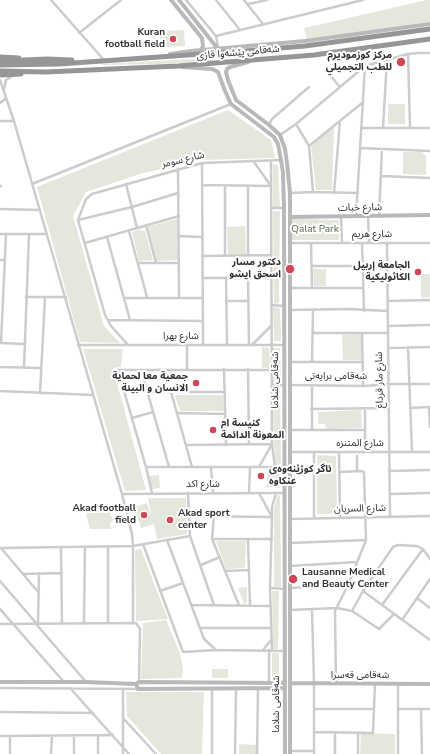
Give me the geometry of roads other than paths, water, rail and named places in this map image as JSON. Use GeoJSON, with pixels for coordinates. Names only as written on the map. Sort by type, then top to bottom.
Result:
{"type":"FeatureCollection","features":[{"type":"Feature","properties":{"kind":"highway","name":"شەقامی پێشەوا قازی"},"geometry":{"type":"LineString","coordinates":[[0,65],[59,64],[244,51],[315,45],[430,29]]}},
{"type":"Feature","properties":{"kind":"highway"},"geometry":{"type":"LineString","coordinates":[[399,34],[395,40],[399,44]]}},
{"type":"Feature","properties":{"kind":"highway"},"geometry":{"type":"LineString","coordinates":[[383,36],[386,41],[384,46]]}},
{"type":"Feature","properties":{"kind":"highway","name":"شەقامی پێشەوا قازی"},"geometry":{"type":"LineString","coordinates":[[0,75],[178,66],[314,56],[430,39]]}},
{"type":"Feature","properties":{"kind":"highway"},"geometry":{"type":"LineString","coordinates":[[305,41],[315,45]]}},
{"type":"Feature","properties":{"kind":"highway"},"geometry":{"type":"LineString","coordinates":[[229,48],[244,51]]}},
{"type":"Feature","properties":{"kind":"highway"},"geometry":{"type":"LineString","coordinates":[[0,57],[38,59]]}},
{"type":"Feature","properties":{"kind":"highway","name":"شەقامی پێشەوا قازی"},"geometry":{"type":"LineString","coordinates":[[0,61],[38,59],[89,61]]}},
{"type":"Feature","properties":{"kind":"highway","name":"شەقامی پێشەوا قازی"},"geometry":{"type":"LineString","coordinates":[[0,71],[46,72]]}},
{"type":"Feature","properties":{"kind":"main road"},"geometry":{"type":"LineString","coordinates":[[171,0],[202,38],[203,46],[201,50]]}},
{"type":"Feature","properties":{"kind":"main road"},"geometry":{"type":"LineString","coordinates":[[178,0],[218,49]]}},
{"type":"Feature","properties":{"kind":"main road"},"geometry":{"type":"LineString","coordinates":[[163,56],[179,52],[305,41],[430,24]]}},
{"type":"Feature","properties":{"kind":"main road"},"geometry":{"type":"LineString","coordinates":[[202,38],[206,39],[207,35]]}},
{"type":"Feature","properties":{"kind":"main road"},"geometry":{"type":"LineString","coordinates":[[251,61],[230,67],[227,69],[226,75],[236,100],[280,135]]}},
{"type":"Feature","properties":{"kind":"main road"},"geometry":{"type":"LineString","coordinates":[[178,66],[193,69],[212,70],[218,72],[220,76],[226,75]]}},
{"type":"Feature","properties":{"kind":"main road","name":"شەقامی شلاما"},"geometry":{"type":"LineString","coordinates":[[220,76],[231,104],[274,137],[278,144],[283,173],[285,754]]}},
{"type":"Feature","properties":{"kind":"main road"},"geometry":{"type":"LineString","coordinates":[[248,117],[251,113]]}},
{"type":"Feature","properties":{"kind":"main road","name":"شەقامی شلاما"},"geometry":{"type":"LineString","coordinates":[[280,135],[288,163],[290,193],[290,753]]}},
{"type":"Feature","properties":{"kind":"main road","name":"شارع خبات"},"geometry":{"type":"LineString","coordinates":[[290,217],[430,216]]}},
{"type":"Feature","properties":{"kind":"main road"},"geometry":{"type":"LineString","coordinates":[[284,262],[290,262]]}},
{"type":"Feature","properties":{"kind":"main road"},"geometry":{"type":"LineString","coordinates":[[284,409],[290,409]]}},
{"type":"Feature","properties":{"kind":"main road"},"geometry":{"type":"LineString","coordinates":[[284,527],[288,530],[290,527]]}},
{"type":"Feature","properties":{"kind":"main road"},"geometry":{"type":"LineString","coordinates":[[284,536],[288,533],[290,536]]}},
{"type":"Feature","properties":{"kind":"main road"},"geometry":{"type":"LineString","coordinates":[[0,682],[86,682],[212,689],[285,688]]}},
{"type":"Feature","properties":{"kind":"main road"},"geometry":{"type":"LineString","coordinates":[[138,685],[285,682]]}},
{"type":"Feature","properties":{"kind":"main road"},"geometry":{"type":"LineString","coordinates":[[279,688],[280,683]]}},
{"type":"Feature","properties":{"kind":"main road","name":"شەقامی قەسرا"},"geometry":{"type":"LineString","coordinates":[[290,683],[430,684]]}},
{"type":"Feature","properties":{"kind":"street"},"geometry":{"type":"LineString","coordinates":[[51,0],[104,60]]}},
{"type":"Feature","properties":{"kind":"street"},"geometry":{"type":"LineString","coordinates":[[79,32],[121,0]]}},
{"type":"Feature","properties":{"kind":"street"},"geometry":{"type":"LineString","coordinates":[[186,0],[216,36],[218,49]]}},
{"type":"Feature","properties":{"kind":"street"},"geometry":{"type":"LineString","coordinates":[[216,0],[240,30]]}},
{"type":"Feature","properties":{"kind":"street"},"geometry":{"type":"LineString","coordinates":[[244,0],[263,24]]}},
{"type":"Feature","properties":{"kind":"street"},"geometry":{"type":"LineString","coordinates":[[248,4],[267,0]]}},
{"type":"Feature","properties":{"kind":"street"},"geometry":{"type":"LineString","coordinates":[[216,36],[363,0]]}},
{"type":"Feature","properties":{"kind":"street"},"geometry":{"type":"LineString","coordinates":[[280,135],[296,124],[365,66],[408,54],[430,53]]}},
{"type":"Feature","properties":{"kind":"street"},"geometry":{"type":"LineString","coordinates":[[408,54],[410,128]]}},
{"type":"Feature","properties":{"kind":"street"},"geometry":{"type":"LineString","coordinates":[[383,128],[387,59]]}},
{"type":"Feature","properties":{"kind":"street"},"geometry":{"type":"LineString","coordinates":[[356,216],[365,66]]}},
{"type":"Feature","properties":{"kind":"street"},"geometry":{"type":"LineString","coordinates":[[328,73],[340,87]]}},
{"type":"Feature","properties":{"kind":"street"},"geometry":{"type":"LineString","coordinates":[[6,98],[4,88],[5,82],[8,78],[18,74]]}},
{"type":"Feature","properties":{"kind":"street"},"geometry":{"type":"LineString","coordinates":[[0,80],[14,121],[66,297],[78,345],[122,494],[132,534],[133,622]]}},
{"type":"Feature","properties":{"kind":"street"},"geometry":{"type":"LineString","coordinates":[[269,125],[272,119],[309,87]]}},
{"type":"Feature","properties":{"kind":"street"},"geometry":{"type":"LineString","coordinates":[[0,104],[6,98]]}},
{"type":"Feature","properties":{"kind":"street"},"geometry":{"type":"LineString","coordinates":[[309,146],[363,103]]}},
{"type":"Feature","properties":{"kind":"street"},"geometry":{"type":"LineString","coordinates":[[32,184],[231,104]]}},
{"type":"Feature","properties":{"kind":"street"},"geometry":{"type":"LineString","coordinates":[[264,121],[272,119]]}},
{"type":"Feature","properties":{"kind":"street"},"geometry":{"type":"LineString","coordinates":[[0,121],[14,121]]}},
{"type":"Feature","properties":{"kind":"street"},"geometry":{"type":"LineString","coordinates":[[334,193],[340,121]]}},
{"type":"Feature","properties":{"kind":"street"},"geometry":{"type":"LineString","coordinates":[[296,124],[309,146],[313,192]]}},
{"type":"Feature","properties":{"kind":"street"},"geometry":{"type":"LineString","coordinates":[[361,128],[430,128]]}},
{"type":"Feature","properties":{"kind":"street"},"geometry":{"type":"LineString","coordinates":[[360,148],[430,151]]}},
{"type":"Feature","properties":{"kind":"street"},"geometry":{"type":"LineString","coordinates":[[379,216],[382,149]]}},
{"type":"Feature","properties":{"kind":"street"},"geometry":{"type":"LineString","coordinates":[[271,160],[272,444],[276,467]]}},
{"type":"Feature","properties":{"kind":"street","name":"شارع سومر"},"geometry":{"type":"LineString","coordinates":[[78,220],[86,199],[92,194],[178,168],[202,163],[281,160]]}},
{"type":"Feature","properties":{"kind":"street"},"geometry":{"type":"LineString","coordinates":[[253,161],[271,186]]}},
{"type":"Feature","properties":{"kind":"street"},"geometry":{"type":"LineString","coordinates":[[202,163],[203,345]]}},
{"type":"Feature","properties":{"kind":"street"},"geometry":{"type":"LineString","coordinates":[[178,168],[179,297]]}},
{"type":"Feature","properties":{"kind":"street"},"geometry":{"type":"LineString","coordinates":[[381,176],[430,178]]}},
{"type":"Feature","properties":{"kind":"street"},"geometry":{"type":"LineString","coordinates":[[126,184],[137,228]]}},
{"type":"Feature","properties":{"kind":"street"},"geometry":{"type":"LineString","coordinates":[[202,186],[271,186]]}},
{"type":"Feature","properties":{"kind":"street"},"geometry":{"type":"LineString","coordinates":[[225,256],[226,186]]}},
{"type":"Feature","properties":{"kind":"street"},"geometry":{"type":"LineString","coordinates":[[248,186],[248,255]]}},
{"type":"Feature","properties":{"kind":"street"},"geometry":{"type":"LineString","coordinates":[[128,345],[105,314],[78,220],[132,207],[178,193]]}},
{"type":"Feature","properties":{"kind":"street"},"geometry":{"type":"LineString","coordinates":[[290,193],[358,193]]}},
{"type":"Feature","properties":{"kind":"street"},"geometry":{"type":"LineString","coordinates":[[272,208],[284,208]]}},
{"type":"Feature","properties":{"kind":"street"},"geometry":{"type":"LineString","coordinates":[[0,209],[40,210]]}},
{"type":"Feature","properties":{"kind":"street"},"geometry":{"type":"LineString","coordinates":[[430,211],[430,216]]}},
{"type":"Feature","properties":{"kind":"street"},"geometry":{"type":"LineString","coordinates":[[85,243],[178,216]]}},
{"type":"Feature","properties":{"kind":"street"},"geometry":{"type":"LineString","coordinates":[[341,216],[342,243]]}},
{"type":"Feature","properties":{"kind":"street"},"geometry":{"type":"LineString","coordinates":[[368,216],[368,243]]}},
{"type":"Feature","properties":{"kind":"street"},"geometry":{"type":"LineString","coordinates":[[146,225],[156,263]]}},
{"type":"Feature","properties":{"kind":"street"},"geometry":{"type":"LineString","coordinates":[[129,231],[147,297]]}},
{"type":"Feature","properties":{"kind":"street"},"geometry":{"type":"LineString","coordinates":[[0,234],[47,234]]}},
{"type":"Feature","properties":{"kind":"street"},"geometry":{"type":"LineString","coordinates":[[6,234],[1,343],[24,344]]}},
{"type":"Feature","properties":{"kind":"street"},"geometry":{"type":"LineString","coordinates":[[24,368],[29,234]]}},
{"type":"Feature","properties":{"kind":"street"},"geometry":{"type":"LineString","coordinates":[[179,236],[202,237]]}},
{"type":"Feature","properties":{"kind":"street"},"geometry":{"type":"LineString","coordinates":[[107,237],[130,320]]}},
{"type":"Feature","properties":{"kind":"street","name":"شارع هريم"},"geometry":{"type":"LineString","coordinates":[[290,243],[430,243]]}},
{"type":"Feature","properties":{"kind":"street"},"geometry":{"type":"LineString","coordinates":[[311,243],[312,288]]}},
{"type":"Feature","properties":{"kind":"street"},"geometry":{"type":"LineString","coordinates":[[362,243],[364,311]]}},
{"type":"Feature","properties":{"kind":"street","name":"شارع مار قرداغ"},"geometry":{"type":"LineString","coordinates":[[387,243],[390,516]]}},
{"type":"Feature","properties":{"kind":"street"},"geometry":{"type":"LineString","coordinates":[[202,256],[271,255]]}},
{"type":"Feature","properties":{"kind":"street"},"geometry":{"type":"LineString","coordinates":[[138,263],[179,263]]}},
{"type":"Feature","properties":{"kind":"street"},"geometry":{"type":"LineString","coordinates":[[312,266],[363,266]]}},
{"type":"Feature","properties":{"kind":"street"},"geometry":{"type":"LineString","coordinates":[[248,277],[250,345]]}},
{"type":"Feature","properties":{"kind":"street"},"geometry":{"type":"LineString","coordinates":[[202,278],[271,278]]}},
{"type":"Feature","properties":{"kind":"street"},"geometry":{"type":"LineString","coordinates":[[226,278],[227,345]]}},
{"type":"Feature","properties":{"kind":"street"},"geometry":{"type":"LineString","coordinates":[[290,288],[363,288]]}},
{"type":"Feature","properties":{"kind":"street"},"geometry":{"type":"LineString","coordinates":[[26,297],[66,297]]}},
{"type":"Feature","properties":{"kind":"street"},"geometry":{"type":"LineString","coordinates":[[40,393],[45,297]]}},
{"type":"Feature","properties":{"kind":"street"},"geometry":{"type":"LineString","coordinates":[[124,298],[203,298]]}},
{"type":"Feature","properties":{"kind":"street"},"geometry":{"type":"LineString","coordinates":[[388,301],[430,300]]}},
{"type":"Feature","properties":{"kind":"street"},"geometry":{"type":"LineString","coordinates":[[226,301],[249,301]]}},
{"type":"Feature","properties":{"kind":"street"},"geometry":{"type":"LineString","coordinates":[[271,305],[284,306]]}},
{"type":"Feature","properties":{"kind":"street"},"geometry":{"type":"LineString","coordinates":[[290,310],[388,311]]}},
{"type":"Feature","properties":{"kind":"street"},"geometry":{"type":"LineString","coordinates":[[312,362],[313,310]]}},
{"type":"Feature","properties":{"kind":"street"},"geometry":{"type":"LineString","coordinates":[[108,320],[203,321]]}},
{"type":"Feature","properties":{"kind":"street"},"geometry":{"type":"LineString","coordinates":[[250,345],[271,325]]}},
{"type":"Feature","properties":{"kind":"street"},"geometry":{"type":"LineString","coordinates":[[388,326],[430,325]]}},
{"type":"Feature","properties":{"kind":"street"},"geometry":{"type":"LineString","coordinates":[[313,333],[388,333]]}},
{"type":"Feature","properties":{"kind":"street"},"geometry":{"type":"LineString","coordinates":[[362,333],[363,386]]}},
{"type":"Feature","properties":{"kind":"street","name":"شارع بهرا"},"geometry":{"type":"LineString","coordinates":[[78,345],[284,345]]}},
{"type":"Feature","properties":{"kind":"street"},"geometry":{"type":"LineString","coordinates":[[187,345],[187,370]]}},
{"type":"Feature","properties":{"kind":"street"},"geometry":{"type":"LineString","coordinates":[[408,347],[412,452]]}},
{"type":"Feature","properties":{"kind":"street"},"geometry":{"type":"LineString","coordinates":[[388,348],[430,347]]}},
{"type":"Feature","properties":{"kind":"street"},"geometry":{"type":"LineString","coordinates":[[290,362],[363,362]]}},
{"type":"Feature","properties":{"kind":"street"},"geometry":{"type":"LineString","coordinates":[[0,367],[42,368]]}},
{"type":"Feature","properties":{"kind":"street"},"geometry":{"type":"LineString","coordinates":[[141,369],[169,467]]}},
{"type":"Feature","properties":{"kind":"street"},"geometry":{"type":"LineString","coordinates":[[224,369],[226,445]]}},
{"type":"Feature","properties":{"kind":"street"},"geometry":{"type":"LineString","coordinates":[[248,369],[249,445]]}},
{"type":"Feature","properties":{"kind":"street"},"geometry":{"type":"LineString","coordinates":[[152,493],[118,370],[272,370]]}},
{"type":"Feature","properties":{"kind":"street","name":"شەقامی برایەتی"},"geometry":{"type":"LineString","coordinates":[[290,385],[363,386],[388,384],[430,384]]}},
{"type":"Feature","properties":{"kind":"street"},"geometry":{"type":"LineString","coordinates":[[272,386],[284,385]]}},
{"type":"Feature","properties":{"kind":"street"},"geometry":{"type":"LineString","coordinates":[[312,386],[312,430]]}},
{"type":"Feature","properties":{"kind":"street"},"geometry":{"type":"LineString","coordinates":[[0,391],[93,395]]}},
{"type":"Feature","properties":{"kind":"street"},"geometry":{"type":"LineString","coordinates":[[148,392],[225,392]]}},
{"type":"Feature","properties":{"kind":"street"},"geometry":{"type":"LineString","coordinates":[[171,392],[192,467]]}},
{"type":"Feature","properties":{"kind":"street"},"geometry":{"type":"LineString","coordinates":[[410,408],[430,407],[430,427]]}},
{"type":"Feature","properties":{"kind":"street"},"geometry":{"type":"LineString","coordinates":[[311,409],[389,408]]}},
{"type":"Feature","properties":{"kind":"street"},"geometry":{"type":"LineString","coordinates":[[365,409],[365,452]]}},
{"type":"Feature","properties":{"kind":"street"},"geometry":{"type":"LineString","coordinates":[[132,418],[153,412]]}},
{"type":"Feature","properties":{"kind":"street"},"geometry":{"type":"LineString","coordinates":[[178,413],[225,414]]}},
{"type":"Feature","properties":{"kind":"street"},"geometry":{"type":"LineString","coordinates":[[290,430],[365,430]]}},
{"type":"Feature","properties":{"kind":"street"},"geometry":{"type":"LineString","coordinates":[[186,445],[272,444]]}},
{"type":"Feature","properties":{"kind":"street"},"geometry":{"type":"LineString","coordinates":[[258,467],[272,444]]}},
{"type":"Feature","properties":{"kind":"street","name":"شارع المتنزه"},"geometry":{"type":"LineString","coordinates":[[290,452],[430,452]]}},
{"type":"Feature","properties":{"kind":"street"},"geometry":{"type":"LineString","coordinates":[[314,452],[314,518]]}},
{"type":"Feature","properties":{"kind":"street"},"geometry":{"type":"LineString","coordinates":[[339,452],[340,517]]}},
{"type":"Feature","properties":{"kind":"street"},"geometry":{"type":"LineString","coordinates":[[357,456],[357,471]]}},
{"type":"Feature","properties":{"kind":"street"},"geometry":{"type":"LineString","coordinates":[[146,467],[284,468]]}},
{"type":"Feature","properties":{"kind":"street"},"geometry":{"type":"LineString","coordinates":[[211,467],[213,493]]}},
{"type":"Feature","properties":{"kind":"street"},"geometry":{"type":"LineString","coordinates":[[249,493],[250,467]]}},
{"type":"Feature","properties":{"kind":"street"},"geometry":{"type":"LineString","coordinates":[[389,471],[430,470]]}},
{"type":"Feature","properties":{"kind":"street"},"geometry":{"type":"LineString","coordinates":[[336,684],[336,611],[366,540],[364,516],[364,472],[340,472]]}},
{"type":"Feature","properties":{"kind":"street"},"geometry":{"type":"LineString","coordinates":[[188,493],[190,536],[214,605]]}},
{"type":"Feature","properties":{"kind":"street"},"geometry":{"type":"LineString","coordinates":[[258,493],[272,517]]}},
{"type":"Feature","properties":{"kind":"street"},"geometry":{"type":"LineString","coordinates":[[269,683],[272,640],[270,588],[272,507],[276,493]]}},
{"type":"Feature","properties":{"kind":"street","name":"شارع اكد"},"geometry":{"type":"LineString","coordinates":[[122,494],[284,493]]}},
{"type":"Feature","properties":{"kind":"street"},"geometry":{"type":"LineString","coordinates":[[390,494],[430,493]]}},
{"type":"Feature","properties":{"kind":"street"},"geometry":{"type":"LineString","coordinates":[[189,516],[272,517]]}},
{"type":"Feature","properties":{"kind":"street"},"geometry":{"type":"LineString","coordinates":[[214,516],[212,539],[238,605]]}},
{"type":"Feature","properties":{"kind":"street","name":"شارع السريان"},"geometry":{"type":"LineString","coordinates":[[290,519],[364,516],[430,516]]}},
{"type":"Feature","properties":{"kind":"street"},"geometry":{"type":"LineString","coordinates":[[0,548],[133,546],[190,536]]}},
{"type":"Feature","properties":{"kind":"street"},"geometry":{"type":"LineString","coordinates":[[212,539],[272,539]]}},
{"type":"Feature","properties":{"kind":"street"},"geometry":{"type":"LineString","coordinates":[[167,540],[204,639],[216,650]]}},
{"type":"Feature","properties":{"kind":"street"},"geometry":{"type":"LineString","coordinates":[[248,540],[250,605]]}},
{"type":"Feature","properties":{"kind":"street"},"geometry":{"type":"LineString","coordinates":[[290,543],[366,540]]}},
{"type":"Feature","properties":{"kind":"street"},"geometry":{"type":"LineString","coordinates":[[143,544],[183,652],[216,650],[285,651]]}},
{"type":"Feature","properties":{"kind":"street"},"geometry":{"type":"LineString","coordinates":[[352,611],[363,591],[393,547],[398,545],[417,546],[423,549],[430,559]]}},
{"type":"Feature","properties":{"kind":"street"},"geometry":{"type":"LineString","coordinates":[[108,546],[108,623]]}},
{"type":"Feature","properties":{"kind":"street"},"geometry":{"type":"LineString","coordinates":[[61,547],[62,624]]}},
{"type":"Feature","properties":{"kind":"street"},"geometry":{"type":"LineString","coordinates":[[84,623],[85,547]]}},
{"type":"Feature","properties":{"kind":"street"},"geometry":{"type":"LineString","coordinates":[[0,548],[39,592]]}},
{"type":"Feature","properties":{"kind":"street"},"geometry":{"type":"LineString","coordinates":[[382,605],[423,549]]}},
{"type":"Feature","properties":{"kind":"street"},"geometry":{"type":"LineString","coordinates":[[201,565],[220,557]]}},
{"type":"Feature","properties":{"kind":"street"},"geometry":{"type":"LineString","coordinates":[[290,566],[358,562]]}},
{"type":"Feature","properties":{"kind":"street"},"geometry":{"type":"LineString","coordinates":[[225,571],[248,570]]}},
{"type":"Feature","properties":{"kind":"street"},"geometry":{"type":"LineString","coordinates":[[24,574],[62,573]]}},
{"type":"Feature","properties":{"kind":"street"},"geometry":{"type":"LineString","coordinates":[[37,624],[39,574]]}},
{"type":"Feature","properties":{"kind":"street"},"geometry":{"type":"LineString","coordinates":[[402,620],[430,579]]}},
{"type":"Feature","properties":{"kind":"street"},"geometry":{"type":"LineString","coordinates":[[0,581],[86,682]]}},
{"type":"Feature","properties":{"kind":"street"},"geometry":{"type":"LineString","coordinates":[[160,591],[183,583]]}},
{"type":"Feature","properties":{"kind":"street"},"geometry":{"type":"LineString","coordinates":[[290,588],[348,585]]}},
{"type":"Feature","properties":{"kind":"street"},"geometry":{"type":"LineString","coordinates":[[270,588],[284,589]]}},
{"type":"Feature","properties":{"kind":"street"},"geometry":{"type":"LineString","coordinates":[[363,591],[430,640]]}},
{"type":"Feature","properties":{"kind":"street"},"geometry":{"type":"LineString","coordinates":[[417,598],[430,608]]}},
{"type":"Feature","properties":{"kind":"street"},"geometry":{"type":"LineString","coordinates":[[191,605],[270,606]]}},
{"type":"Feature","properties":{"kind":"street"},"geometry":{"type":"LineString","coordinates":[[290,610],[337,608],[352,611],[379,629],[394,614]]}},
{"type":"Feature","properties":{"kind":"street"},"geometry":{"type":"LineString","coordinates":[[0,609],[64,682]]}},
{"type":"Feature","properties":{"kind":"street"},"geometry":{"type":"LineString","coordinates":[[290,753],[314,752],[312,609]]}},
{"type":"Feature","properties":{"kind":"street"},"geometry":{"type":"LineString","coordinates":[[0,624],[133,622],[138,625],[140,629],[138,685],[122,688],[0,688]]}},
{"type":"Feature","properties":{"kind":"street"},"geometry":{"type":"LineString","coordinates":[[200,628],[271,628]]}},
{"type":"Feature","properties":{"kind":"street"},"geometry":{"type":"LineString","coordinates":[[263,650],[272,640]]}},
{"type":"Feature","properties":{"kind":"street"},"geometry":{"type":"LineString","coordinates":[[314,732],[373,733],[375,684]]}},
{"type":"Feature","properties":{"kind":"street"},"geometry":{"type":"LineString","coordinates":[[398,684],[398,754]]}},
{"type":"Feature","properties":{"kind":"street"},"geometry":{"type":"LineString","coordinates":[[70,688],[129,754]]}},
{"type":"Feature","properties":{"kind":"street"},"geometry":{"type":"LineString","coordinates":[[122,688],[123,754]]}},
{"type":"Feature","properties":{"kind":"street"},"geometry":{"type":"LineString","coordinates":[[257,754],[258,688]]}},
{"type":"Feature","properties":{"kind":"street"},"geometry":{"type":"LineString","coordinates":[[212,689],[212,754]]}},
{"type":"Feature","properties":{"kind":"street"},"geometry":{"type":"LineString","coordinates":[[235,754],[236,689]]}},
{"type":"Feature","properties":{"kind":"street"},"geometry":{"type":"LineString","coordinates":[[314,709],[374,709]]}},
{"type":"Feature","properties":{"kind":"street"},"geometry":{"type":"LineString","coordinates":[[398,709],[430,709]]}},
{"type":"Feature","properties":{"kind":"street"},"geometry":{"type":"LineString","coordinates":[[421,709],[422,754]]}},
{"type":"Feature","properties":{"kind":"street"},"geometry":{"type":"LineString","coordinates":[[0,712],[93,713]]}},
{"type":"Feature","properties":{"kind":"street"},"geometry":{"type":"LineString","coordinates":[[123,718],[156,754]]}},
{"type":"Feature","properties":{"kind":"street"},"geometry":{"type":"LineString","coordinates":[[335,733],[335,754]]}},
{"type":"Feature","properties":{"kind":"street"},"geometry":{"type":"LineString","coordinates":[[358,733],[358,754]]}},
{"type":"Feature","properties":{"kind":"street"},"geometry":{"type":"LineString","coordinates":[[0,736],[113,735]]}},
{"type":"Feature","properties":{"kind":"street"},"geometry":{"type":"LineString","coordinates":[[10,736],[10,754]]}},
{"type":"Feature","properties":{"kind":"street"},"geometry":{"type":"LineString","coordinates":[[51,754],[52,736]]}},
{"type":"Feature","properties":{"kind":"street"},"geometry":{"type":"LineString","coordinates":[[74,736],[74,754]]}},
{"type":"Feature","properties":{"kind":"street"},"geometry":{"type":"LineString","coordinates":[[98,736],[98,754]]}},
{"type":"Feature","properties":{"kind":"place","name":"Kuran football field"},"geometry":{"type":"Point","coordinates":[173,39]}},
{"type":"Feature","properties":{"kind":"place","name":"مركز كوزموديرم للطب التجميلي"},"geometry":{"type":"Point","coordinates":[401,62]}},
{"type":"Feature","properties":{"kind":"place","name":"دكتور مسار اسحق ايشو"},"geometry":{"type":"Point","coordinates":[290,269]}},
{"type":"Feature","properties":{"kind":"place","name":"الجامعة إربيل الكاثوليكية"},"geometry":{"type":"Point","coordinates":[418,272]}},
{"type":"Feature","properties":{"kind":"place","name":"جمعية معا لحماية الانسان و البيئة"},"geometry":{"type":"Point","coordinates":[196,383]}},
{"type":"Feature","properties":{"kind":"place","name":"كنيسة ام المعونة الدائمة"},"geometry":{"type":"Point","coordinates":[213,430]}},
{"type":"Feature","properties":{"kind":"place","name":"ئاگر كوژێنه‌وه‌ی عنكاوه"},"geometry":{"type":"Point","coordinates":[261,476]}},
{"type":"Feature","properties":{"kind":"place","name":"Akad football field"},"geometry":{"type":"Point","coordinates":[144,515]}},
{"type":"Feature","properties":{"kind":"place","name":"Akad sport center"},"geometry":{"type":"Point","coordinates":[170,520]}},
{"type":"Feature","properties":{"kind":"place","name":"Lausanne Medical and Beauty Center"},"geometry":{"type":"Point","coordinates":[293,579]}},
{"type":"Feature","properties":{"kind":"park label","name":"Qalat Park"},"geometry":{"type":"Point","coordinates":[315,230]}}]}
